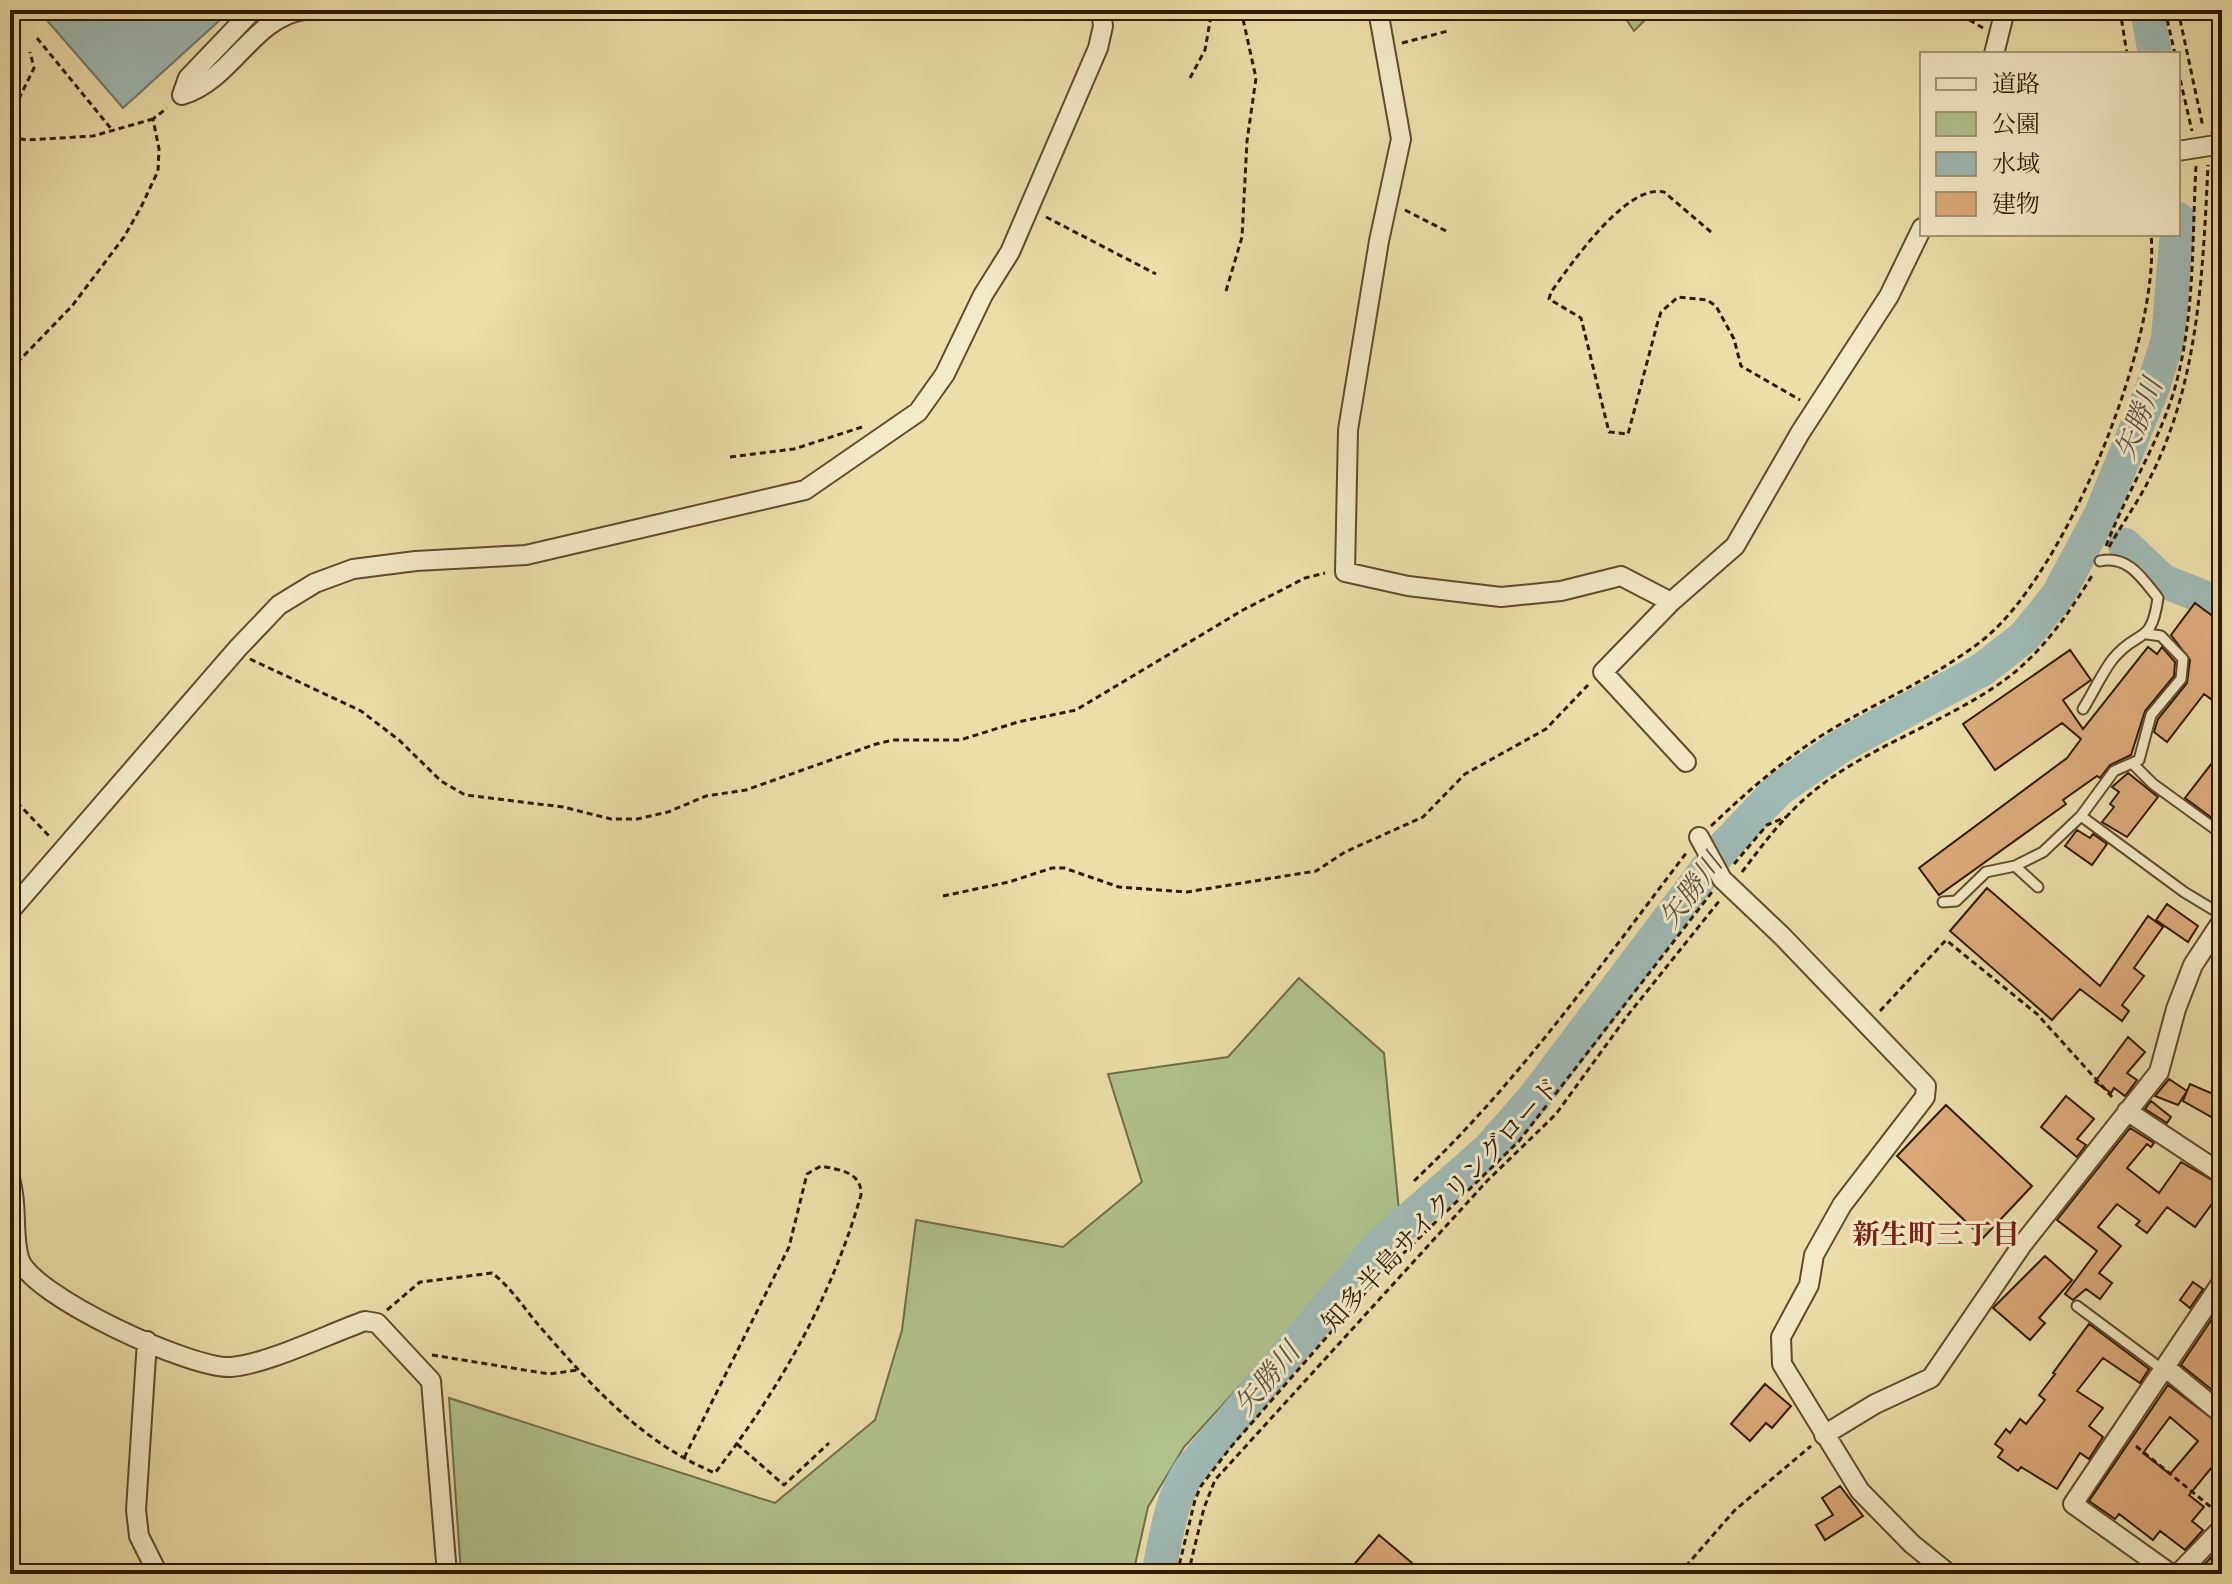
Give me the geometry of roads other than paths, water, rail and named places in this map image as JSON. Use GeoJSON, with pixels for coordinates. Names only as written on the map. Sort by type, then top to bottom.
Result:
{"type":"FeatureCollection","features":[{"type":"Feature","properties":{"kind":"street"},"geometry":{"type":"LineString","coordinates":[[253,10],[188,78],[182,95],[215,79],[283,15],[304,10]]}},
{"type":"Feature","properties":{"kind":"street"},"geometry":{"type":"LineString","coordinates":[[10,911],[238,648],[279,605],[315,583],[353,569],[416,561],[526,555],[805,490],[918,412],[967,334],[983,295],[1010,252],[1098,48],[1103,26],[1101,10]]}},
{"type":"Feature","properties":{"kind":"street"},"geometry":{"type":"LineString","coordinates":[[1378,10],[1401,139],[1348,430],[1345,572],[1408,586],[1501,597],[1561,591],[1621,576],[1671,602]]}},
{"type":"Feature","properties":{"kind":"street"},"geometry":{"type":"LineString","coordinates":[[1996,46],[2005,10]]}},
{"type":"Feature","properties":{"kind":"street"},"geometry":{"type":"LineString","coordinates":[[1686,762],[1603,672],[1671,602],[1735,546],[1819,403],[1889,296],[1920,232]]}},
{"type":"Feature","properties":{"kind":"street"},"geometry":{"type":"LineString","coordinates":[[1699,837],[1724,880],[1926,1086],[1925,1097],[1842,1205],[1814,1255],[1809,1285],[1781,1337],[1782,1364],[1860,1491],[1912,1544],[1949,1574]]}},
{"type":"Feature","properties":{"kind":"street"},"geometry":{"type":"LineString","coordinates":[[1824,1435],[1875,1404],[1931,1378],[2022,1245],[2165,1062],[2176,1009],[2193,965],[2222,921]]}},
{"type":"Feature","properties":{"kind":"street"},"geometry":{"type":"LineString","coordinates":[[2127,1111],[2222,1174]]}},
{"type":"Feature","properties":{"kind":"street"},"geometry":{"type":"LineString","coordinates":[[10,1179],[19,1260],[35,1282],[57,1298],[147,1341],[204,1365],[230,1367],[365,1321],[373,1323],[403,1348],[431,1381],[447,1574]]}},
{"type":"Feature","properties":{"kind":"street"},"geometry":{"type":"LineString","coordinates":[[2171,1574],[2073,1504],[2222,1282]]}},
{"type":"Feature","properties":{"kind":"street"},"geometry":{"type":"LineString","coordinates":[[147,1341],[136,1510],[139,1536],[158,1574]]}},
{"type":"Feature","properties":{"kind":"street"},"geometry":{"type":"LineString","coordinates":[[2164,1368],[2222,1414]]}},
{"type":"Feature","properties":{"kind":"street"},"geometry":{"type":"LineString","coordinates":[[2178,1574],[2222,1528]]}},
{"type":"Feature","properties":{"kind":"lane"},"geometry":{"type":"LineString","coordinates":[[2083,709],[2111,662],[2126,644],[2147,634],[2154,624],[2158,598],[2139,573],[2122,561],[2100,561]]}},
{"type":"Feature","properties":{"kind":"lane"},"geometry":{"type":"LineString","coordinates":[[1943,902],[1956,901],[1986,872],[2015,866],[2043,852],[2081,816],[2114,771],[2133,764],[2144,747],[2151,715],[2181,679],[2183,659],[2161,636],[2147,634]]}},
{"type":"Feature","properties":{"kind":"lane"},"geometry":{"type":"LineString","coordinates":[[2133,764],[2153,784],[2222,834]]}},
{"type":"Feature","properties":{"kind":"lane"},"geometry":{"type":"LineString","coordinates":[[2081,816],[2184,892],[2222,915]]}},
{"type":"Feature","properties":{"kind":"lane"},"geometry":{"type":"LineString","coordinates":[[2015,866],[2038,887]]}},
{"type":"Feature","properties":{"kind":"lane"},"geometry":{"type":"LineString","coordinates":[[2077,1306],[2164,1368]]}},
{"type":"Feature","properties":{"kind":"water"},"geometry":{"type":"Polygon","coordinates":[[[38,10],[231,10],[123,108],[38,10]]]}},
{"type":"Feature","properties":{"kind":"waterway","name":"矢勝川"},"geometry":{"type":"LineString","coordinates":[[2147,10],[2155,52]]}},
{"type":"Feature","properties":{"kind":"waterway","name":"矢勝川"},"geometry":{"type":"LineString","coordinates":[[1158,1574],[1173,1507],[1190,1470],[1379,1246],[1489,1149],[1533,1099],[1721,850],[1778,790],[1841,746],[1983,669],[2024,637],[2058,595],[2101,514],[2153,387],[2168,339],[2177,236]]}},
{"type":"Feature","properties":{"kind":"waterway"},"geometry":{"type":"LineString","coordinates":[[2125,545],[2163,581],[2222,604]]}},
{"type":"Feature","properties":{"kind":"district","name":"新生町三丁目"},"geometry":{"type":"Point","coordinates":[1936,1235]}}]}
